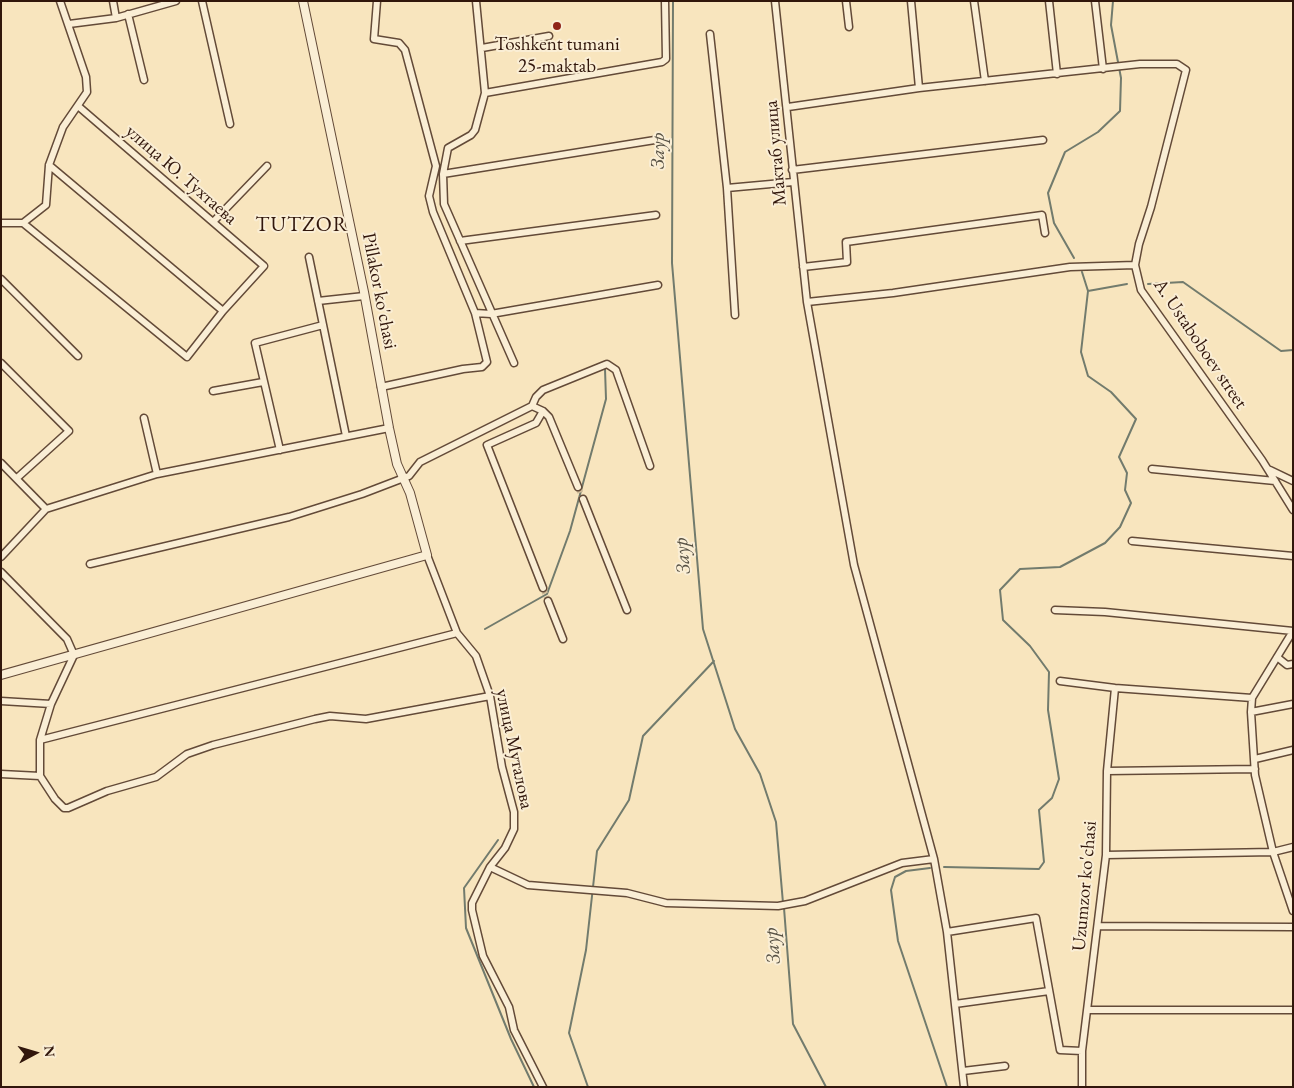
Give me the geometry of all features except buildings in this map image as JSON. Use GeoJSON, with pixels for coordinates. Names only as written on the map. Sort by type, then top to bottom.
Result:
{"type":"FeatureCollection","features":[{"type":"Feature","properties":{"kind":"street"},"geometry":{"type":"LineString","coordinates":[[1,223],[23,223],[46,205],[49,165],[63,127],[87,92],[86,78],[60,1]]}},
{"type":"Feature","properties":{"kind":"street"},"geometry":{"type":"LineString","coordinates":[[113,1],[116,18]]}},
{"type":"Feature","properties":{"kind":"street"},"geometry":{"type":"LineString","coordinates":[[69,24],[116,18],[176,1]]}},
{"type":"Feature","properties":{"kind":"street"},"geometry":{"type":"LineString","coordinates":[[202,1],[230,124]]}},
{"type":"Feature","properties":{"kind":"street","name":"Pillakor ko'chasi"},"geometry":{"type":"LineString","coordinates":[[302,1],[364,296],[389,428],[403,479],[410,493],[428,555]]}},
{"type":"Feature","properties":{"kind":"street"},"geometry":{"type":"LineString","coordinates":[[377,1],[374,39],[399,43],[405,50],[436,166],[430,196],[433,212],[475,313],[487,362],[482,367],[463,369],[381,387]]}},
{"type":"Feature","properties":{"kind":"street"},"geometry":{"type":"LineString","coordinates":[[476,1],[485,93],[476,130],[472,135],[449,146],[443,174],[444,204],[514,363]]}},
{"type":"Feature","properties":{"kind":"street"},"geometry":{"type":"LineString","coordinates":[[485,93],[662,62],[666,59],[665,1]]}},
{"type":"Feature","properties":{"kind":"street","name":"Мактаб улица"},"geometry":{"type":"LineString","coordinates":[[775,1],[788,107],[793,182],[806,302],[854,565],[934,859],[947,932],[964,1087]]}},
{"type":"Feature","properties":{"kind":"street"},"geometry":{"type":"LineString","coordinates":[[846,1],[849,27]]}},
{"type":"Feature","properties":{"kind":"street"},"geometry":{"type":"LineString","coordinates":[[911,1],[919,88]]}},
{"type":"Feature","properties":{"kind":"street"},"geometry":{"type":"LineString","coordinates":[[974,1],[984,81]]}},
{"type":"Feature","properties":{"kind":"street"},"geometry":{"type":"LineString","coordinates":[[1049,1],[1057,74]]}},
{"type":"Feature","properties":{"kind":"street"},"geometry":{"type":"LineString","coordinates":[[788,107],[919,88],[1103,69],[1095,1]]}},
{"type":"Feature","properties":{"kind":"street"},"geometry":{"type":"LineString","coordinates":[[128,14],[144,80]]}},
{"type":"Feature","properties":{"kind":"street"},"geometry":{"type":"LineString","coordinates":[[710,34],[727,188],[735,314]]}},
{"type":"Feature","properties":{"kind":"street"},"geometry":{"type":"LineString","coordinates":[[482,48],[549,36]]}},
{"type":"Feature","properties":{"kind":"street","name":"A. Ustaboboev street"},"geometry":{"type":"LineString","coordinates":[[1103,69],[1122,66],[1177,64],[1186,70],[1135,265],[1141,290],[1269,470],[1293,510]]}},
{"type":"Feature","properties":{"kind":"street","name":"улица Ю. Тухтаева"},"geometry":{"type":"LineString","coordinates":[[78,106],[264,266],[223,311]]}},
{"type":"Feature","properties":{"kind":"street"},"geometry":{"type":"LineString","coordinates":[[443,174],[661,139]]}},
{"type":"Feature","properties":{"kind":"street"},"geometry":{"type":"LineString","coordinates":[[792,170],[1043,140]]}},
{"type":"Feature","properties":{"kind":"street"},"geometry":{"type":"LineString","coordinates":[[23,223],[187,357],[223,311],[49,165]]}},
{"type":"Feature","properties":{"kind":"street"},"geometry":{"type":"LineString","coordinates":[[212,222],[267,166]]}},
{"type":"Feature","properties":{"kind":"street"},"geometry":{"type":"LineString","coordinates":[[727,188],[793,182]]}},
{"type":"Feature","properties":{"kind":"street"},"geometry":{"type":"LineString","coordinates":[[460,241],[656,215]]}},
{"type":"Feature","properties":{"kind":"street"},"geometry":{"type":"LineString","coordinates":[[803,268],[847,262],[846,242],[1042,215],[1046,233]]}},
{"type":"Feature","properties":{"kind":"street"},"geometry":{"type":"LineString","coordinates":[[309,257],[346,436]]}},
{"type":"Feature","properties":{"kind":"street"},"geometry":{"type":"LineString","coordinates":[[806,302],[893,293],[1070,267],[1135,265]]}},
{"type":"Feature","properties":{"kind":"street"},"geometry":{"type":"LineString","coordinates":[[1,279],[78,356]]}},
{"type":"Feature","properties":{"kind":"street"},"geometry":{"type":"LineString","coordinates":[[475,313],[492,314],[658,285]]}},
{"type":"Feature","properties":{"kind":"street"},"geometry":{"type":"LineString","coordinates":[[318,301],[364,296]]}},
{"type":"Feature","properties":{"kind":"street"},"geometry":{"type":"LineString","coordinates":[[280,450],[255,343],[323,325]]}},
{"type":"Feature","properties":{"kind":"street"},"geometry":{"type":"LineString","coordinates":[[1,363],[69,431],[17,478]]}},
{"type":"Feature","properties":{"kind":"street"},"geometry":{"type":"LineString","coordinates":[[90,564],[288,517],[403,479],[409,476],[420,462],[532,406],[536,397],[543,390],[606,364],[616,370],[650,466]]}},
{"type":"Feature","properties":{"kind":"street"},"geometry":{"type":"LineString","coordinates":[[213,391],[263,382]]}},
{"type":"Feature","properties":{"kind":"street"},"geometry":{"type":"LineString","coordinates":[[532,406],[549,416],[578,487]]}},
{"type":"Feature","properties":{"kind":"street"},"geometry":{"type":"LineString","coordinates":[[543,411],[536,422],[487,445],[543,588]]}},
{"type":"Feature","properties":{"kind":"street"},"geometry":{"type":"LineString","coordinates":[[144,418],[157,474]]}},
{"type":"Feature","properties":{"kind":"street"},"geometry":{"type":"LineString","coordinates":[[1,557],[46,509],[157,474],[389,428]]}},
{"type":"Feature","properties":{"kind":"street"},"geometry":{"type":"LineString","coordinates":[[1,463],[46,509]]}},
{"type":"Feature","properties":{"kind":"street"},"geometry":{"type":"LineString","coordinates":[[1152,469],[1275,480]]}},
{"type":"Feature","properties":{"kind":"street"},"geometry":{"type":"LineString","coordinates":[[1269,470],[1293,481]]}},
{"type":"Feature","properties":{"kind":"street"},"geometry":{"type":"LineString","coordinates":[[583,499],[627,610]]}},
{"type":"Feature","properties":{"kind":"street"},"geometry":{"type":"LineString","coordinates":[[1132,541],[1293,556]]}},
{"type":"Feature","properties":{"kind":"street"},"geometry":{"type":"LineString","coordinates":[[1,675],[428,555]]}},
{"type":"Feature","properties":{"kind":"street","name":"улица Муталова"},"geometry":{"type":"LineString","coordinates":[[428,555],[457,634],[476,656],[490,696],[502,767],[514,812],[514,829],[505,848],[490,867],[472,903],[482,956],[509,1007],[514,1030],[543,1087]]}},
{"type":"Feature","properties":{"kind":"street"},"geometry":{"type":"LineString","coordinates":[[1,572],[67,639],[74,655],[51,704],[40,740],[40,776],[59,804],[68,808],[107,791],[156,776],[187,754],[213,744],[330,716],[366,719],[490,696]]}},
{"type":"Feature","properties":{"kind":"street"},"geometry":{"type":"LineString","coordinates":[[548,601],[563,639]]}},
{"type":"Feature","properties":{"kind":"street"},"geometry":{"type":"LineString","coordinates":[[1055,610],[1106,612],[1293,631],[1252,698],[1255,769],[1273,852],[1293,911]]}},
{"type":"Feature","properties":{"kind":"street"},"geometry":{"type":"LineString","coordinates":[[40,740],[457,634]]}},
{"type":"Feature","properties":{"kind":"street"},"geometry":{"type":"LineString","coordinates":[[1277,657],[1287,665],[1293,664]]}},
{"type":"Feature","properties":{"kind":"street"},"geometry":{"type":"LineString","coordinates":[[1060,681],[1115,688],[1252,698]]}},
{"type":"Feature","properties":{"kind":"street","name":"Uzumzor ko'chasi"},"geometry":{"type":"LineString","coordinates":[[1082,1087],[1082,1051],[1089,1010],[1106,855],[1107,771],[1115,688]]}},
{"type":"Feature","properties":{"kind":"street"},"geometry":{"type":"LineString","coordinates":[[1,701],[51,704]]}},
{"type":"Feature","properties":{"kind":"street"},"geometry":{"type":"LineString","coordinates":[[1252,712],[1293,704]]}},
{"type":"Feature","properties":{"kind":"street"},"geometry":{"type":"LineString","coordinates":[[1255,759],[1293,750]]}},
{"type":"Feature","properties":{"kind":"street"},"geometry":{"type":"LineString","coordinates":[[1107,771],[1255,769]]}},
{"type":"Feature","properties":{"kind":"street"},"geometry":{"type":"LineString","coordinates":[[1,774],[40,776]]}},
{"type":"Feature","properties":{"kind":"street"},"geometry":{"type":"LineString","coordinates":[[1106,855],[1273,852],[1293,847]]}},
{"type":"Feature","properties":{"kind":"street"},"geometry":{"type":"LineString","coordinates":[[490,867],[528,885],[627,893],[666,903],[778,906],[805,901],[902,863],[934,859]]}},
{"type":"Feature","properties":{"kind":"street"},"geometry":{"type":"LineString","coordinates":[[947,932],[1036,918],[1060,1050],[1082,1051]]}},
{"type":"Feature","properties":{"kind":"street"},"geometry":{"type":"LineString","coordinates":[[1098,926],[1293,927]]}},
{"type":"Feature","properties":{"kind":"street"},"geometry":{"type":"LineString","coordinates":[[955,1004],[1049,991]]}},
{"type":"Feature","properties":{"kind":"street"},"geometry":{"type":"LineString","coordinates":[[1089,1010],[1293,1010]]}},
{"type":"Feature","properties":{"kind":"street"},"geometry":{"type":"LineString","coordinates":[[963,1072],[1004,1066]]}},
{"type":"Feature","properties":{"kind":"waterway","name":"Заур"},"geometry":{"type":"LineString","coordinates":[[673,1],[672,263],[703,629],[735,729],[760,774],[776,822],[783,903]]}},
{"type":"Feature","properties":{"kind":"waterway"},"geometry":{"type":"LineString","coordinates":[[1074,258],[1054,223],[1048,193],[1065,152],[1098,132],[1120,111],[1121,78],[1111,25],[1113,1]]}},
{"type":"Feature","properties":{"kind":"waterway"},"geometry":{"type":"LineString","coordinates":[[944,867],[1039,869],[1044,862],[1039,810],[1052,798],[1059,779],[1048,710],[1049,672],[1030,646],[1003,620],[1000,590],[1020,569],[1060,567],[1105,543],[1120,527],[1131,503],[1125,490],[1127,473],[1119,457],[1136,419],[1111,392],[1088,376],[1081,352],[1088,291],[1082,272]]}},
{"type":"Feature","properties":{"kind":"waterway"},"geometry":{"type":"LineString","coordinates":[[1148,284],[1183,282],[1281,351],[1293,350]]}},
{"type":"Feature","properties":{"kind":"waterway"},"geometry":{"type":"LineString","coordinates":[[1088,291],[1127,284]]}},
{"type":"Feature","properties":{"kind":"waterway"},"geometry":{"type":"LineString","coordinates":[[485,629],[547,594],[570,531],[606,399],[605,369]]}},
{"type":"Feature","properties":{"kind":"waterway"},"geometry":{"type":"LineString","coordinates":[[588,1087],[569,1033],[586,950],[597,851],[629,800],[643,736],[714,661]]}},
{"type":"Feature","properties":{"kind":"waterway"},"geometry":{"type":"LineString","coordinates":[[498,840],[464,888],[466,928],[511,1039],[534,1087]]}},
{"type":"Feature","properties":{"kind":"waterway"},"geometry":{"type":"LineString","coordinates":[[930,868],[906,871],[895,877],[891,890],[898,941],[947,1087]]}},
{"type":"Feature","properties":{"kind":"waterway","name":"Заур"},"geometry":{"type":"LineString","coordinates":[[784,908],[793,1024],[826,1087]]}},
{"type":"Feature","properties":{"kind":"tunnel"},"geometry":{"type":"LineString","coordinates":[[578,487],[583,499]]}},
{"type":"Feature","properties":{"kind":"tunnel"},"geometry":{"type":"LineString","coordinates":[[543,588],[548,601]]}},
{"type":"Feature","properties":{"kind":"place","name":"Toshkent tumani 25-maktab"},"geometry":{"type":"Point","coordinates":[557,26]}},
{"type":"Feature","properties":{"kind":"district","name":"TUTZOR"},"geometry":{"type":"Point","coordinates":[302,225]}}]}
